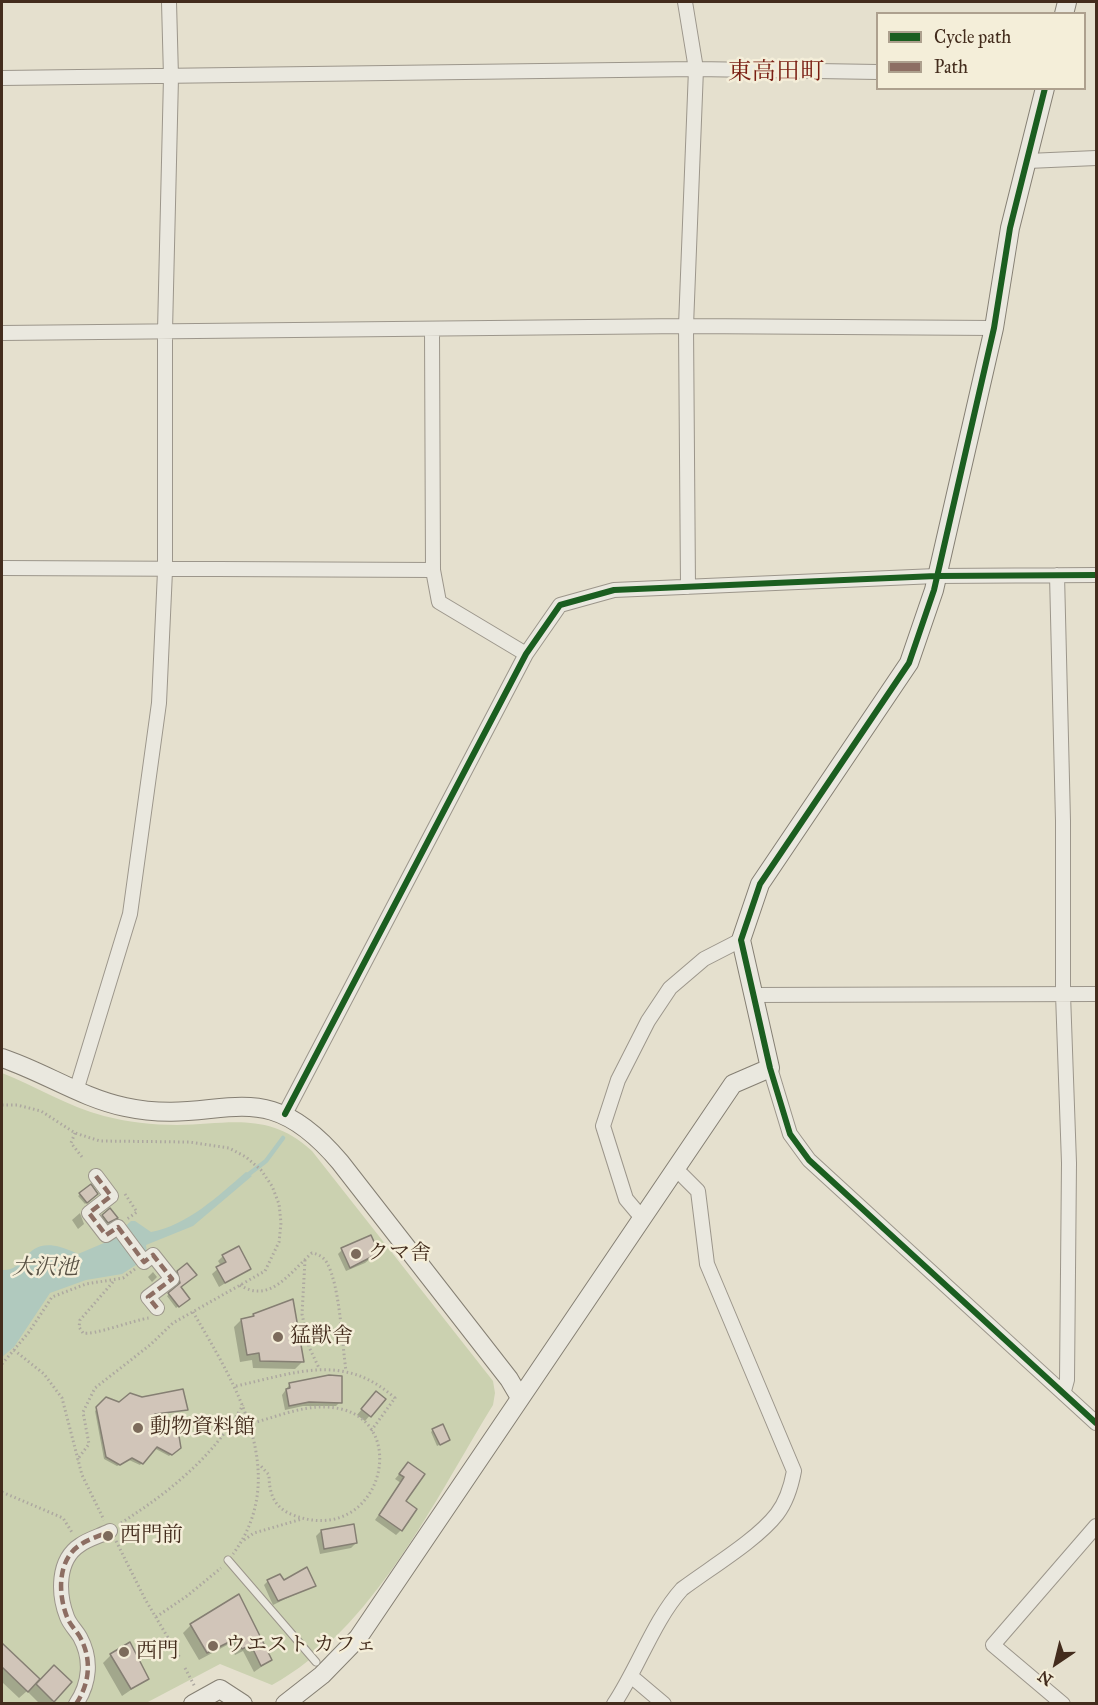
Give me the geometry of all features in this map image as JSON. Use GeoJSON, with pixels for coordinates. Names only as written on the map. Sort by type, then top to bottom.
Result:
{"type":"FeatureCollection","features":[{"type":"Feature","properties":{"kind":"street"},"geometry":{"type":"LineString","coordinates":[[76,1091],[130,914],[159,703],[165,571],[165,331],[171,77],[168,2]]}},
{"type":"Feature","properties":{"kind":"street"},"geometry":{"type":"LineString","coordinates":[[685,2],[696,69],[686,326],[688,587]]}},
{"type":"Feature","properties":{"kind":"street"},"geometry":{"type":"LineString","coordinates":[[2,78],[696,69],[876,72]]}},
{"type":"Feature","properties":{"kind":"street"},"geometry":{"type":"LineString","coordinates":[[1045,90],[1010,228],[994,328],[936,576],[909,663],[760,884],[741,940],[770,1068],[790,1134],[809,1160],[1064,1391],[1096,1423]]}},
{"type":"Feature","properties":{"kind":"street"},"geometry":{"type":"LineString","coordinates":[[1028,161],[1096,158]]}},
{"type":"Feature","properties":{"kind":"street"},"geometry":{"type":"LineString","coordinates":[[2,333],[686,326],[994,328]]}},
{"type":"Feature","properties":{"kind":"street"},"geometry":{"type":"LineString","coordinates":[[432,330],[433,570],[438,602],[526,654]]}},
{"type":"Feature","properties":{"kind":"street"},"geometry":{"type":"LineString","coordinates":[[2,568],[165,571],[433,570]]}},
{"type":"Feature","properties":{"kind":"street"},"geometry":{"type":"LineString","coordinates":[[1057,575],[1063,821],[1063,994],[1069,1207],[1064,1391]]}},
{"type":"Feature","properties":{"kind":"street"},"geometry":{"type":"LineString","coordinates":[[285,1114],[526,654],[560,605],[614,590],[936,576],[1096,575]]}},
{"type":"Feature","properties":{"kind":"street"},"geometry":{"type":"LineString","coordinates":[[642,1218],[626,1199],[603,1125],[618,1080],[648,1021],[670,988],[704,958],[741,940]]}},
{"type":"Feature","properties":{"kind":"street"},"geometry":{"type":"LineString","coordinates":[[752,995],[1096,994]]}},
{"type":"Feature","properties":{"kind":"street"},"geometry":{"type":"LineString","coordinates":[[2,1058],[105,1102],[148,1111],[248,1106],[285,1114],[300,1122],[324,1143],[509,1379],[519,1396]]}},
{"type":"Feature","properties":{"kind":"street"},"geometry":{"type":"LineString","coordinates":[[285,1704],[306,1690],[358,1638],[519,1396],[733,1084],[770,1068]]}},
{"type":"Feature","properties":{"kind":"street"},"geometry":{"type":"LineString","coordinates":[[614,1704],[632,1677],[671,1600],[682,1588],[762,1529],[777,1514],[790,1492],[794,1471],[707,1264],[698,1191],[675,1168]]}},
{"type":"Feature","properties":{"kind":"street"},"geometry":{"type":"LineString","coordinates":[[96,1176],[111,1196],[89,1213],[106,1235],[118,1227],[144,1262],[153,1255],[172,1279],[148,1296],[156,1312]]}},
{"type":"Feature","properties":{"kind":"street"},"geometry":{"type":"LineString","coordinates":[[1062,1704],[993,1644],[1096,1526]]}},
{"type":"Feature","properties":{"kind":"street"},"geometry":{"type":"LineString","coordinates":[[76,1704],[87,1676],[87,1656],[84,1644],[66,1616],[61,1587],[64,1560],[80,1545],[110,1531]]}},
{"type":"Feature","properties":{"kind":"street"},"geometry":{"type":"LineString","coordinates":[[632,1677],[664,1704]]}},
{"type":"Feature","properties":{"kind":"street"},"geometry":{"type":"LineString","coordinates":[[193,1704],[220,1689],[243,1704]]}},
{"type":"Feature","properties":{"kind":"lane"},"geometry":{"type":"LineString","coordinates":[[228,1560],[316,1662]]}},
{"type":"Feature","properties":{"kind":"path"},"geometry":{"type":"LineString","coordinates":[[2,1105],[17,1105],[41,1111],[75,1133],[109,1142],[182,1142],[216,1145],[241,1154],[256,1165],[269,1180],[277,1197],[281,1216],[280,1236],[275,1254],[265,1271],[173,1323],[150,1345],[95,1388],[83,1412],[89,1444],[77,1460]]}},
{"type":"Feature","properties":{"kind":"path"},"geometry":{"type":"LineString","coordinates":[[75,1133],[71,1143],[82,1157]]}},
{"type":"Feature","properties":{"kind":"path"},"geometry":{"type":"LineString","coordinates":[[240,1285],[249,1290],[265,1291],[290,1276],[312,1253],[318,1254],[327,1262],[334,1284],[346,1371]]}},
{"type":"Feature","properties":{"kind":"path"},"geometry":{"type":"LineString","coordinates":[[304,1260],[302,1314],[309,1347],[319,1368]]}},
{"type":"Feature","properties":{"kind":"path"},"geometry":{"type":"LineString","coordinates":[[135,1269],[114,1281],[80,1320],[79,1327],[83,1333],[90,1335],[156,1312]]}},
{"type":"Feature","properties":{"kind":"path"},"geometry":{"type":"LineString","coordinates":[[2,1364],[52,1297],[86,1284],[114,1281]]}},
{"type":"Feature","properties":{"kind":"path"},"geometry":{"type":"LineString","coordinates":[[156,1617],[187,1596],[228,1560],[242,1541],[255,1510],[259,1487],[259,1464],[236,1386],[193,1312]]}},
{"type":"Feature","properties":{"kind":"path"},"geometry":{"type":"LineString","coordinates":[[14,1350],[56,1387],[69,1415],[77,1460],[110,1531],[180,1658]]}},
{"type":"Feature","properties":{"kind":"path"},"geometry":{"type":"LineString","coordinates":[[236,1386],[319,1368],[346,1371],[377,1384],[394,1398],[371,1431]]}},
{"type":"Feature","properties":{"kind":"path"},"geometry":{"type":"LineString","coordinates":[[110,1531],[165,1494],[190,1473],[219,1441],[243,1405]]}},
{"type":"Feature","properties":{"kind":"path"},"geometry":{"type":"LineString","coordinates":[[249,1424],[326,1407],[346,1411],[371,1431],[379,1448],[381,1467],[370,1494],[357,1507],[340,1516],[322,1519],[304,1518],[289,1513],[278,1505],[269,1487],[269,1474],[259,1464]]}},
{"type":"Feature","properties":{"kind":"path"},"geometry":{"type":"LineString","coordinates":[[2,1492],[63,1518],[80,1545]]}},
{"type":"Feature","properties":{"kind":"path"},"geometry":{"type":"LineString","coordinates":[[242,1541],[254,1533],[304,1518]]}},
{"type":"Feature","properties":{"kind":"shaded area"},"geometry":{"type":"Polygon","coordinates":[[[2,1073],[78,1107],[113,1118],[168,1125],[248,1123],[280,1130],[296,1138],[312,1151],[493,1381],[495,1393],[493,1405],[424,1521],[371,1598],[341,1632],[308,1661],[272,1685],[220,1664],[146,1703],[2,1703],[2,1073]]]}},
{"type":"Feature","properties":{"kind":"water","name":"大沢池"},"geometry":{"type":"Polygon","coordinates":[[[246,1172],[252,1176],[193,1226],[146,1245],[147,1254],[139,1263],[122,1274],[86,1280],[50,1293],[14,1347],[2,1357],[2,1270],[11,1269],[37,1248],[47,1245],[78,1254],[111,1240],[131,1221],[135,1221],[151,1232],[178,1223],[225,1191],[246,1172]]]}},
{"type":"Feature","properties":{"kind":"building"},"geometry":{"type":"Polygon","coordinates":[[[91,1184],[98,1194],[87,1203],[79,1193],[91,1184]]]}},
{"type":"Feature","properties":{"kind":"building"},"geometry":{"type":"Polygon","coordinates":[[[110,1208],[118,1218],[108,1223],[102,1215],[110,1208]]]}},
{"type":"Feature","properties":{"kind":"building","name":"クマ舎"},"geometry":{"type":"Polygon","coordinates":[[[371,1235],[379,1253],[350,1268],[341,1248],[371,1235]]]}},
{"type":"Feature","properties":{"kind":"building"},"geometry":{"type":"Polygon","coordinates":[[[239,1246],[251,1269],[225,1283],[216,1267],[226,1262],[222,1255],[239,1246]]]}},
{"type":"Feature","properties":{"kind":"building"},"geometry":{"type":"Polygon","coordinates":[[[187,1263],[197,1275],[181,1287],[190,1299],[179,1307],[168,1293],[180,1283],[177,1271],[187,1263]]]}},
{"type":"Feature","properties":{"kind":"building","name":"猛獣舎"},"geometry":{"type":"Polygon","coordinates":[[[293,1299],[304,1362],[260,1361],[259,1353],[247,1355],[241,1319],[254,1316],[253,1314],[293,1299]]]}},
{"type":"Feature","properties":{"kind":"building"},"geometry":{"type":"Polygon","coordinates":[[[329,1375],[342,1376],[342,1403],[309,1402],[289,1406],[286,1389],[290,1388],[289,1383],[329,1375]]]}},
{"type":"Feature","properties":{"kind":"building","name":"動物資料館"},"geometry":{"type":"Polygon","coordinates":[[[183,1389],[188,1410],[155,1414],[178,1430],[181,1448],[172,1455],[157,1447],[143,1464],[132,1458],[120,1465],[106,1457],[96,1407],[106,1397],[119,1402],[130,1393],[142,1397],[183,1389]]]}},
{"type":"Feature","properties":{"kind":"building"},"geometry":{"type":"Polygon","coordinates":[[[376,1391],[386,1399],[371,1417],[361,1409],[376,1391]]]}},
{"type":"Feature","properties":{"kind":"building"},"geometry":{"type":"Polygon","coordinates":[[[443,1424],[450,1440],[440,1445],[432,1429],[443,1424]]]}},
{"type":"Feature","properties":{"kind":"building"},"geometry":{"type":"Polygon","coordinates":[[[408,1462],[425,1474],[406,1501],[417,1509],[402,1531],[379,1515],[404,1477],[399,1474],[408,1462]]]}},
{"type":"Feature","properties":{"kind":"building"},"geometry":{"type":"Polygon","coordinates":[[[354,1524],[357,1543],[324,1549],[321,1530],[354,1524]]]}},
{"type":"Feature","properties":{"kind":"building"},"geometry":{"type":"Polygon","coordinates":[[[307,1567],[316,1586],[278,1601],[267,1580],[280,1574],[284,1580],[307,1567]]]}},
{"type":"Feature","properties":{"kind":"building"},"geometry":{"type":"Polygon","coordinates":[[[239,1594],[272,1660],[261,1666],[251,1645],[242,1649],[237,1638],[207,1653],[190,1624],[239,1594]]]}},
{"type":"Feature","properties":{"kind":"building"},"geometry":{"type":"Polygon","coordinates":[[[130,1642],[149,1679],[131,1689],[110,1654],[130,1642]]]}},
{"type":"Feature","properties":{"kind":"building"},"geometry":{"type":"Polygon","coordinates":[[[2,1643],[40,1679],[28,1692],[2,1667],[2,1643]]]}},
{"type":"Feature","properties":{"kind":"building"},"geometry":{"type":"Polygon","coordinates":[[[54,1665],[72,1682],[54,1702],[36,1684],[54,1665]]]}},
{"type":"Feature","properties":{"kind":"waterway"},"geometry":{"type":"LineString","coordinates":[[245,1177],[266,1161],[283,1138]]}},
{"type":"Feature","properties":{"kind":"marked path"},"geometry":{"type":"LineString","coordinates":[[96,1176],[111,1196],[89,1213],[106,1235],[118,1227],[144,1262],[153,1255],[172,1279],[148,1297],[157,1308]]}},
{"type":"Feature","properties":{"kind":"marked path"},"geometry":{"type":"LineString","coordinates":[[76,1704],[87,1679],[88,1662],[84,1645],[68,1620],[64,1608],[61,1578],[63,1568],[72,1551],[83,1543],[110,1531]]}},
{"type":"Feature","properties":{"kind":"cycle path"},"geometry":{"type":"LineString","coordinates":[[1044,90],[1010,228],[994,328],[934,590],[909,663],[760,884],[741,940],[770,1068],[790,1134],[809,1160],[1096,1423]]}},
{"type":"Feature","properties":{"kind":"cycle path"},"geometry":{"type":"LineString","coordinates":[[285,1114],[526,654],[560,605],[614,590],[936,576],[1096,575]]}},
{"type":"Feature","properties":{"kind":"place","name":"クマ舎"},"geometry":{"type":"Point","coordinates":[356,1254]}},
{"type":"Feature","properties":{"kind":"place","name":"猛獣舎"},"geometry":{"type":"Point","coordinates":[278,1337]}},
{"type":"Feature","properties":{"kind":"place","name":"動物資料館"},"geometry":{"type":"Point","coordinates":[138,1428]}},
{"type":"Feature","properties":{"kind":"place","name":"西門前"},"geometry":{"type":"Point","coordinates":[108,1536]}},
{"type":"Feature","properties":{"kind":"place","name":"ウエスト カフェ"},"geometry":{"type":"Point","coordinates":[213,1646]}},
{"type":"Feature","properties":{"kind":"place","name":"西門"},"geometry":{"type":"Point","coordinates":[124,1652]}},
{"type":"Feature","properties":{"kind":"district","name":"東高田町"},"geometry":{"type":"Point","coordinates":[776,73]}}]}
